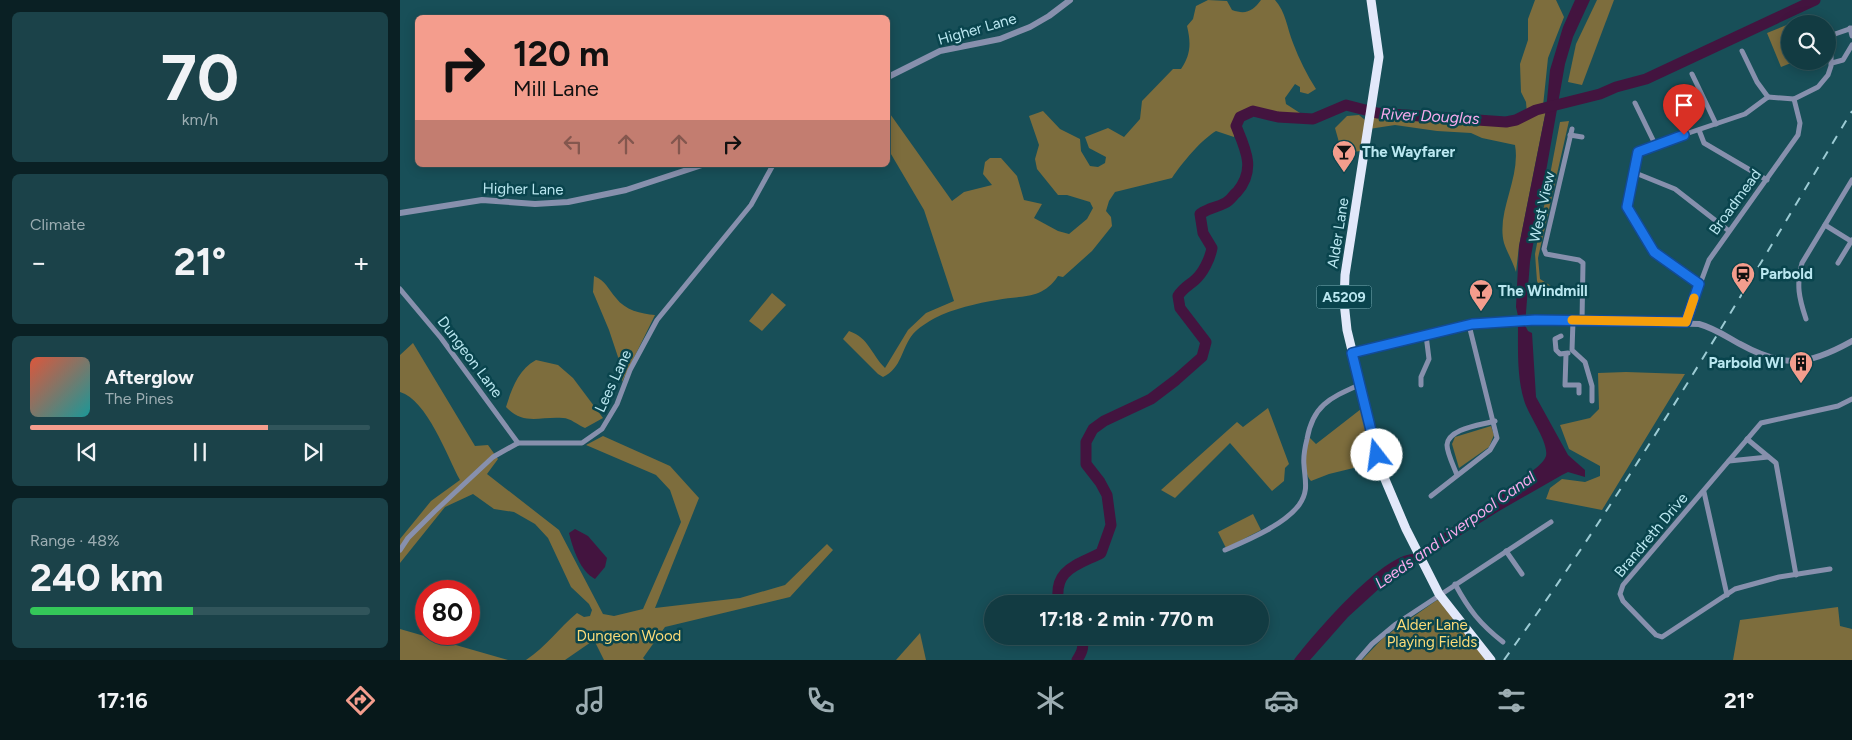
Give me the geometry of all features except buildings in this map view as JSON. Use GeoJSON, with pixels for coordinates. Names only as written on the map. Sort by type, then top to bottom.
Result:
{"type":"FeatureCollection","features":[{"type":"Feature","properties":{"kind":"highway","name":"Alder Lane"},"geometry":{"type":"LineString","coordinates":[[1371,0],[1371,11],[1379,47],[1379,57],[1373,106],[1345,275],[1345,316],[1359,385],[1381,470],[1439,594],[1490,659]]}},
{"type":"Feature","properties":{"kind":"street","name":"Higher Lane"},"geometry":{"type":"LineString","coordinates":[[890,76],[940,52],[1000,39],[1030,27],[1049,16],[1070,0]]}},
{"type":"Feature","properties":{"kind":"street"},"geometry":{"type":"LineString","coordinates":[[1836,34],[1851,28],[1852,36]]}},
{"type":"Feature","properties":{"kind":"street"},"geometry":{"type":"LineString","coordinates":[[1836,62],[1843,60],[1852,45]]}},
{"type":"Feature","properties":{"kind":"street"},"geometry":{"type":"LineString","coordinates":[[1742,51],[1757,82],[1768,97]]}},
{"type":"Feature","properties":{"kind":"street"},"geometry":{"type":"LineString","coordinates":[[1699,284],[1654,252],[1630,213],[1627,203],[1638,152],[1655,144],[1746,114],[1768,97],[1794,99],[1818,87],[1830,70]]}},
{"type":"Feature","properties":{"kind":"street"},"geometry":{"type":"LineString","coordinates":[[1692,74],[1716,124]]}},
{"type":"Feature","properties":{"kind":"street","name":"Broadmead"},"geometry":{"type":"LineString","coordinates":[[1686,322],[1709,260],[1767,180],[1799,131],[1800,119],[1794,99]]}},
{"type":"Feature","properties":{"kind":"street"},"geometry":{"type":"LineString","coordinates":[[1635,103],[1655,144]]}},
{"type":"Feature","properties":{"kind":"street"},"geometry":{"type":"LineString","coordinates":[[1699,130],[1704,143],[1767,180]]}},
{"type":"Feature","properties":{"kind":"street","name":"West View"},"geometry":{"type":"LineString","coordinates":[[1582,137],[1571,132],[1544,249],[1546,254],[1579,260],[1583,263],[1582,321]]}},
{"type":"Feature","properties":{"kind":"street","name":"Higher Lane"},"geometry":{"type":"LineString","coordinates":[[400,213],[482,200],[536,204],[568,202],[626,190],[696,167]]}},
{"type":"Feature","properties":{"kind":"street","name":"Lees Lane"},"geometry":{"type":"LineString","coordinates":[[518,443],[578,444],[588,440],[602,429],[618,404],[630,370],[658,320],[751,205],[772,167]]}},
{"type":"Feature","properties":{"kind":"street"},"geometry":{"type":"LineString","coordinates":[[1633,172],[1675,188],[1729,231]]}},
{"type":"Feature","properties":{"kind":"street"},"geometry":{"type":"LineString","coordinates":[[1806,319],[1798,295],[1798,276],[1802,263],[1852,180]]}},
{"type":"Feature","properties":{"kind":"street"},"geometry":{"type":"LineString","coordinates":[[1825,225],[1851,240],[1838,263]]}},
{"type":"Feature","properties":{"kind":"street","name":"Dungeon Lane"},"geometry":{"type":"LineString","coordinates":[[400,289],[441,338],[518,443]]}},
{"type":"Feature","properties":{"kind":"street"},"geometry":{"type":"LineString","coordinates":[[1352,353],[1469,324],[1513,320],[1686,322],[1708,326],[1763,356],[1789,363],[1817,358],[1852,342]]}},
{"type":"Feature","properties":{"kind":"street"},"geometry":{"type":"LineString","coordinates":[[1573,320],[1572,350],[1585,362],[1592,386],[1592,401]]}},
{"type":"Feature","properties":{"kind":"street"},"geometry":{"type":"LineString","coordinates":[[1430,496],[1495,445],[1498,438],[1469,324]]}},
{"type":"Feature","properties":{"kind":"street"},"geometry":{"type":"LineString","coordinates":[[1421,385],[1429,359],[1426,335]]}},
{"type":"Feature","properties":{"kind":"street"},"geometry":{"type":"LineString","coordinates":[[1561,336],[1556,339],[1556,350],[1566,354]]}},
{"type":"Feature","properties":{"kind":"street"},"geometry":{"type":"LineString","coordinates":[[1566,354],[1572,350]]}},
{"type":"Feature","properties":{"kind":"street"},"geometry":{"type":"LineString","coordinates":[[1566,354],[1564,385],[1579,386],[1579,393]]}},
{"type":"Feature","properties":{"kind":"street"},"geometry":{"type":"LineString","coordinates":[[1422,377],[1429,380]]}},
{"type":"Feature","properties":{"kind":"street"},"geometry":{"type":"LineString","coordinates":[[1225,550],[1269,530],[1298,507],[1306,491],[1304,452],[1310,422],[1318,408],[1335,396],[1359,385]]}},
{"type":"Feature","properties":{"kind":"street","name":"Brandreth Drive"},"geometry":{"type":"LineString","coordinates":[[1830,569],[1735,590],[1662,638],[1656,635],[1623,601],[1620,594],[1623,585],[1761,423],[1838,406],[1852,399]]}},
{"type":"Feature","properties":{"kind":"street"},"geometry":{"type":"LineString","coordinates":[[1457,475],[1447,446],[1449,438],[1454,433],[1495,421]]}},
{"type":"Feature","properties":{"kind":"street"},"geometry":{"type":"LineString","coordinates":[[1747,439],[1776,463],[1796,575]]}},
{"type":"Feature","properties":{"kind":"street"},"geometry":{"type":"LineString","coordinates":[[400,550],[429,517],[493,457],[518,443]]}},
{"type":"Feature","properties":{"kind":"street"},"geometry":{"type":"LineString","coordinates":[[1729,462],[1768,456]]}},
{"type":"Feature","properties":{"kind":"street"},"geometry":{"type":"LineString","coordinates":[[1704,492],[1727,595]]}},
{"type":"Feature","properties":{"kind":"street"},"geometry":{"type":"LineString","coordinates":[[1358,660],[1382,634],[1439,594],[1550,522]]}},
{"type":"Feature","properties":{"kind":"street"},"geometry":{"type":"LineString","coordinates":[[1506,551],[1523,575]]}},
{"type":"Feature","properties":{"kind":"street"},"geometry":{"type":"LineString","coordinates":[[1455,584],[1470,611],[1486,629],[1503,642]]}},
{"type":"Feature","properties":{"kind":"green space"},"geometry":{"type":"Polygon","coordinates":[[[1208,0],[1227,1],[1232,10],[1245,12],[1255,7],[1261,0],[1275,0],[1284,15],[1301,61],[1316,89],[1308,94],[1300,92],[1300,87],[1295,84],[1285,98],[1286,104],[1300,113],[1290,116],[1252,109],[1244,112],[1238,121],[1234,137],[1216,131],[1192,152],[1172,178],[1115,192],[1109,201],[1106,211],[1111,217],[1112,226],[1092,251],[1063,277],[1058,276],[1052,284],[1039,293],[974,305],[935,318],[920,327],[913,334],[894,369],[883,377],[878,374],[843,339],[849,331],[865,342],[885,368],[908,330],[926,313],[954,301],[924,210],[890,152],[890,114],[952,201],[964,192],[992,185],[983,174],[985,162],[990,158],[1001,158],[1017,176],[1024,200],[1042,204],[1034,218],[1058,231],[1069,234],[1087,219],[1093,208],[1090,202],[1067,195],[1058,195],[1037,169],[1035,159],[1039,145],[1029,116],[1043,111],[1060,129],[1080,139],[1081,151],[1090,166],[1098,167],[1105,163],[1106,157],[1089,148],[1085,137],[1108,128],[1124,137],[1140,119],[1142,101],[1173,69],[1181,69],[1187,58],[1189,38],[1187,26],[1193,19],[1196,6],[1208,0]]]}},
{"type":"Feature","properties":{"kind":"green space"},"geometry":{"type":"Polygon","coordinates":[[[1535,0],[1556,0],[1564,17],[1548,58],[1543,106],[1540,108],[1547,106],[1519,246],[1516,272],[1504,243],[1502,231],[1503,219],[1515,170],[1515,145],[1482,138],[1471,133],[1437,131],[1395,125],[1369,129],[1372,112],[1506,122],[1516,120],[1531,113],[1527,114],[1526,102],[1521,92],[1520,64],[1528,40],[1528,19],[1535,0]]]}},
{"type":"Feature","properties":{"kind":"green space"},"geometry":{"type":"Polygon","coordinates":[[[1597,0],[1614,0],[1582,85],[1568,82],[1576,44],[1597,0]]]}},
{"type":"Feature","properties":{"kind":"green space"},"geometry":{"type":"Polygon","coordinates":[[[1781,27],[1781,67],[1767,33],[1781,27]]]}},
{"type":"Feature","properties":{"kind":"green space"},"geometry":{"type":"Polygon","coordinates":[[[1359,115],[1365,120],[1361,151],[1342,153],[1335,128],[1347,116],[1359,115]]]}},
{"type":"Feature","properties":{"kind":"green space"},"geometry":{"type":"Polygon","coordinates":[[[1569,121],[1538,258],[1540,279],[1551,286],[1544,295],[1537,281],[1535,254],[1560,122],[1569,121]]]}},
{"type":"Feature","properties":{"kind":"green space"},"geometry":{"type":"Polygon","coordinates":[[[594,276],[604,283],[624,306],[639,312],[655,315],[622,382],[620,363],[593,292],[594,276]]]}},
{"type":"Feature","properties":{"kind":"green space"},"geometry":{"type":"Polygon","coordinates":[[[772,293],[786,305],[762,331],[749,321],[772,293]]]}},
{"type":"Feature","properties":{"kind":"green space","name":"Dungeon Wood"},"geometry":{"type":"Polygon","coordinates":[[[413,343],[475,446],[488,445],[498,459],[487,474],[559,530],[603,614],[614,616],[643,609],[681,522],[670,490],[656,475],[586,445],[603,436],[670,466],[699,498],[655,608],[740,598],[785,585],[827,544],[833,550],[790,597],[665,627],[643,658],[645,660],[604,660],[594,640],[565,660],[526,660],[577,613],[584,617],[590,616],[592,610],[589,604],[571,587],[548,538],[535,524],[514,512],[494,509],[473,494],[445,507],[400,563],[400,539],[431,501],[460,480],[427,417],[410,397],[400,392],[400,355],[413,343]]]}},
{"type":"Feature","properties":{"kind":"green space"},"geometry":{"type":"Polygon","coordinates":[[[536,360],[558,365],[573,378],[603,418],[585,428],[566,418],[526,418],[513,413],[506,407],[513,386],[520,374],[536,360]]]}},
{"type":"Feature","properties":{"kind":"green space"},"geometry":{"type":"Polygon","coordinates":[[[1598,373],[1685,374],[1602,510],[1546,499],[1550,488],[1562,479],[1585,482],[1600,476],[1600,466],[1569,449],[1560,425],[1590,418],[1599,409],[1598,373]]]}},
{"type":"Feature","properties":{"kind":"green space"},"geometry":{"type":"Polygon","coordinates":[[[1268,408],[1289,464],[1285,468],[1284,481],[1272,491],[1230,443],[1175,498],[1161,490],[1237,422],[1243,427],[1268,408]]]}},
{"type":"Feature","properties":{"kind":"green space"},"geometry":{"type":"Polygon","coordinates":[[[1361,409],[1374,463],[1329,474],[1311,481],[1306,472],[1306,454],[1309,437],[1316,444],[1361,409]]]}},
{"type":"Feature","properties":{"kind":"green space"},"geometry":{"type":"Polygon","coordinates":[[[1491,426],[1494,435],[1489,447],[1459,468],[1452,444],[1455,437],[1491,426]]]}},
{"type":"Feature","properties":{"kind":"green space"},"geometry":{"type":"Polygon","coordinates":[[[1253,514],[1261,530],[1226,548],[1218,532],[1253,514]]]}},
{"type":"Feature","properties":{"kind":"green space","name":"Alder Lane Playing Fields"},"geometry":{"type":"Polygon","coordinates":[[[1437,600],[1441,602],[1488,660],[1362,660],[1383,638],[1437,600]]]}},
{"type":"Feature","properties":{"kind":"green space"},"geometry":{"type":"Polygon","coordinates":[[[1838,607],[1840,626],[1852,629],[1852,660],[1733,660],[1740,620],[1838,607]]]}},
{"type":"Feature","properties":{"kind":"green space"},"geometry":{"type":"Polygon","coordinates":[[[400,629],[415,633],[415,645],[456,645],[508,660],[400,660],[400,629]]]}},
{"type":"Feature","properties":{"kind":"green space"},"geometry":{"type":"Polygon","coordinates":[[[920,633],[926,660],[896,660],[920,633]]]}},
{"type":"Feature","properties":{"kind":"water","name":"Leeds and Liverpool Canal"},"geometry":{"type":"Polygon","coordinates":[[[1575,0],[1590,0],[1573,37],[1565,64],[1530,262],[1525,325],[1528,331],[1532,333],[1536,397],[1568,455],[1585,470],[1585,477],[1568,472],[1499,511],[1434,552],[1427,552],[1404,571],[1393,576],[1348,617],[1310,660],[1294,660],[1332,615],[1367,581],[1401,557],[1414,554],[1527,475],[1545,459],[1546,450],[1544,443],[1526,406],[1520,382],[1518,327],[1520,325],[1516,307],[1519,246],[1546,110],[1550,70],[1563,27],[1575,0]]]}},
{"type":"Feature","properties":{"kind":"water"},"geometry":{"type":"Polygon","coordinates":[[[575,529],[588,536],[607,558],[605,567],[595,579],[585,571],[575,552],[569,533],[575,529]]]}},
{"type":"Feature","properties":{"kind":"waterway","name":"River Douglas"},"geometry":{"type":"LineString","coordinates":[[1058,595],[1059,583],[1069,570],[1101,553],[1111,525],[1107,495],[1086,464],[1086,442],[1093,429],[1104,421],[1151,399],[1202,357],[1206,342],[1180,308],[1178,296],[1201,274],[1211,252],[1212,248],[1203,233],[1200,214],[1228,201],[1243,184],[1246,176],[1248,168],[1246,152],[1236,126],[1240,117],[1253,111],[1278,117],[1313,119],[1346,105],[1377,113],[1506,122],[1516,120],[1536,110],[1600,94],[1616,87],[1646,79],[1815,0]]}},
{"type":"Feature","properties":{"kind":"waterway","name":"River Douglas"},"geometry":{"type":"LineString","coordinates":[[1077,660],[1081,654],[1082,645]]}},
{"type":"Feature","properties":{"kind":"railway"},"geometry":{"type":"LineString","coordinates":[[1504,660],[1551,594],[1684,389],[1852,111]]}},
{"type":"Feature","properties":{"kind":"slow traffic"},"geometry":{"type":"LineString","coordinates":[[1572,320],[1686,322],[1694,298]]}},
{"type":"Feature","properties":{"kind":"place","name":"The Wayfarer"},"geometry":{"type":"Point","coordinates":[1344,173]}},
{"type":"Feature","properties":{"kind":"place","name":"Parbold"},"geometry":{"type":"Point","coordinates":[1743,295]}},
{"type":"Feature","properties":{"kind":"place","name":"The Windmill"},"geometry":{"type":"Point","coordinates":[1481,312]}},
{"type":"Feature","properties":{"kind":"place","name":"Parbold WI"},"geometry":{"type":"Point","coordinates":[1801,384]}},
{"type":"Feature","properties":{"kind":"route"},"geometry":{"type":"LineString","coordinates":[[1377,455],[1352,353],[1472,324],[1513,320],[1686,322],[1699,284],[1662,259],[1651,249],[1627,207],[1635,159],[1638,152],[1647,147],[1684,135]]}}]}
